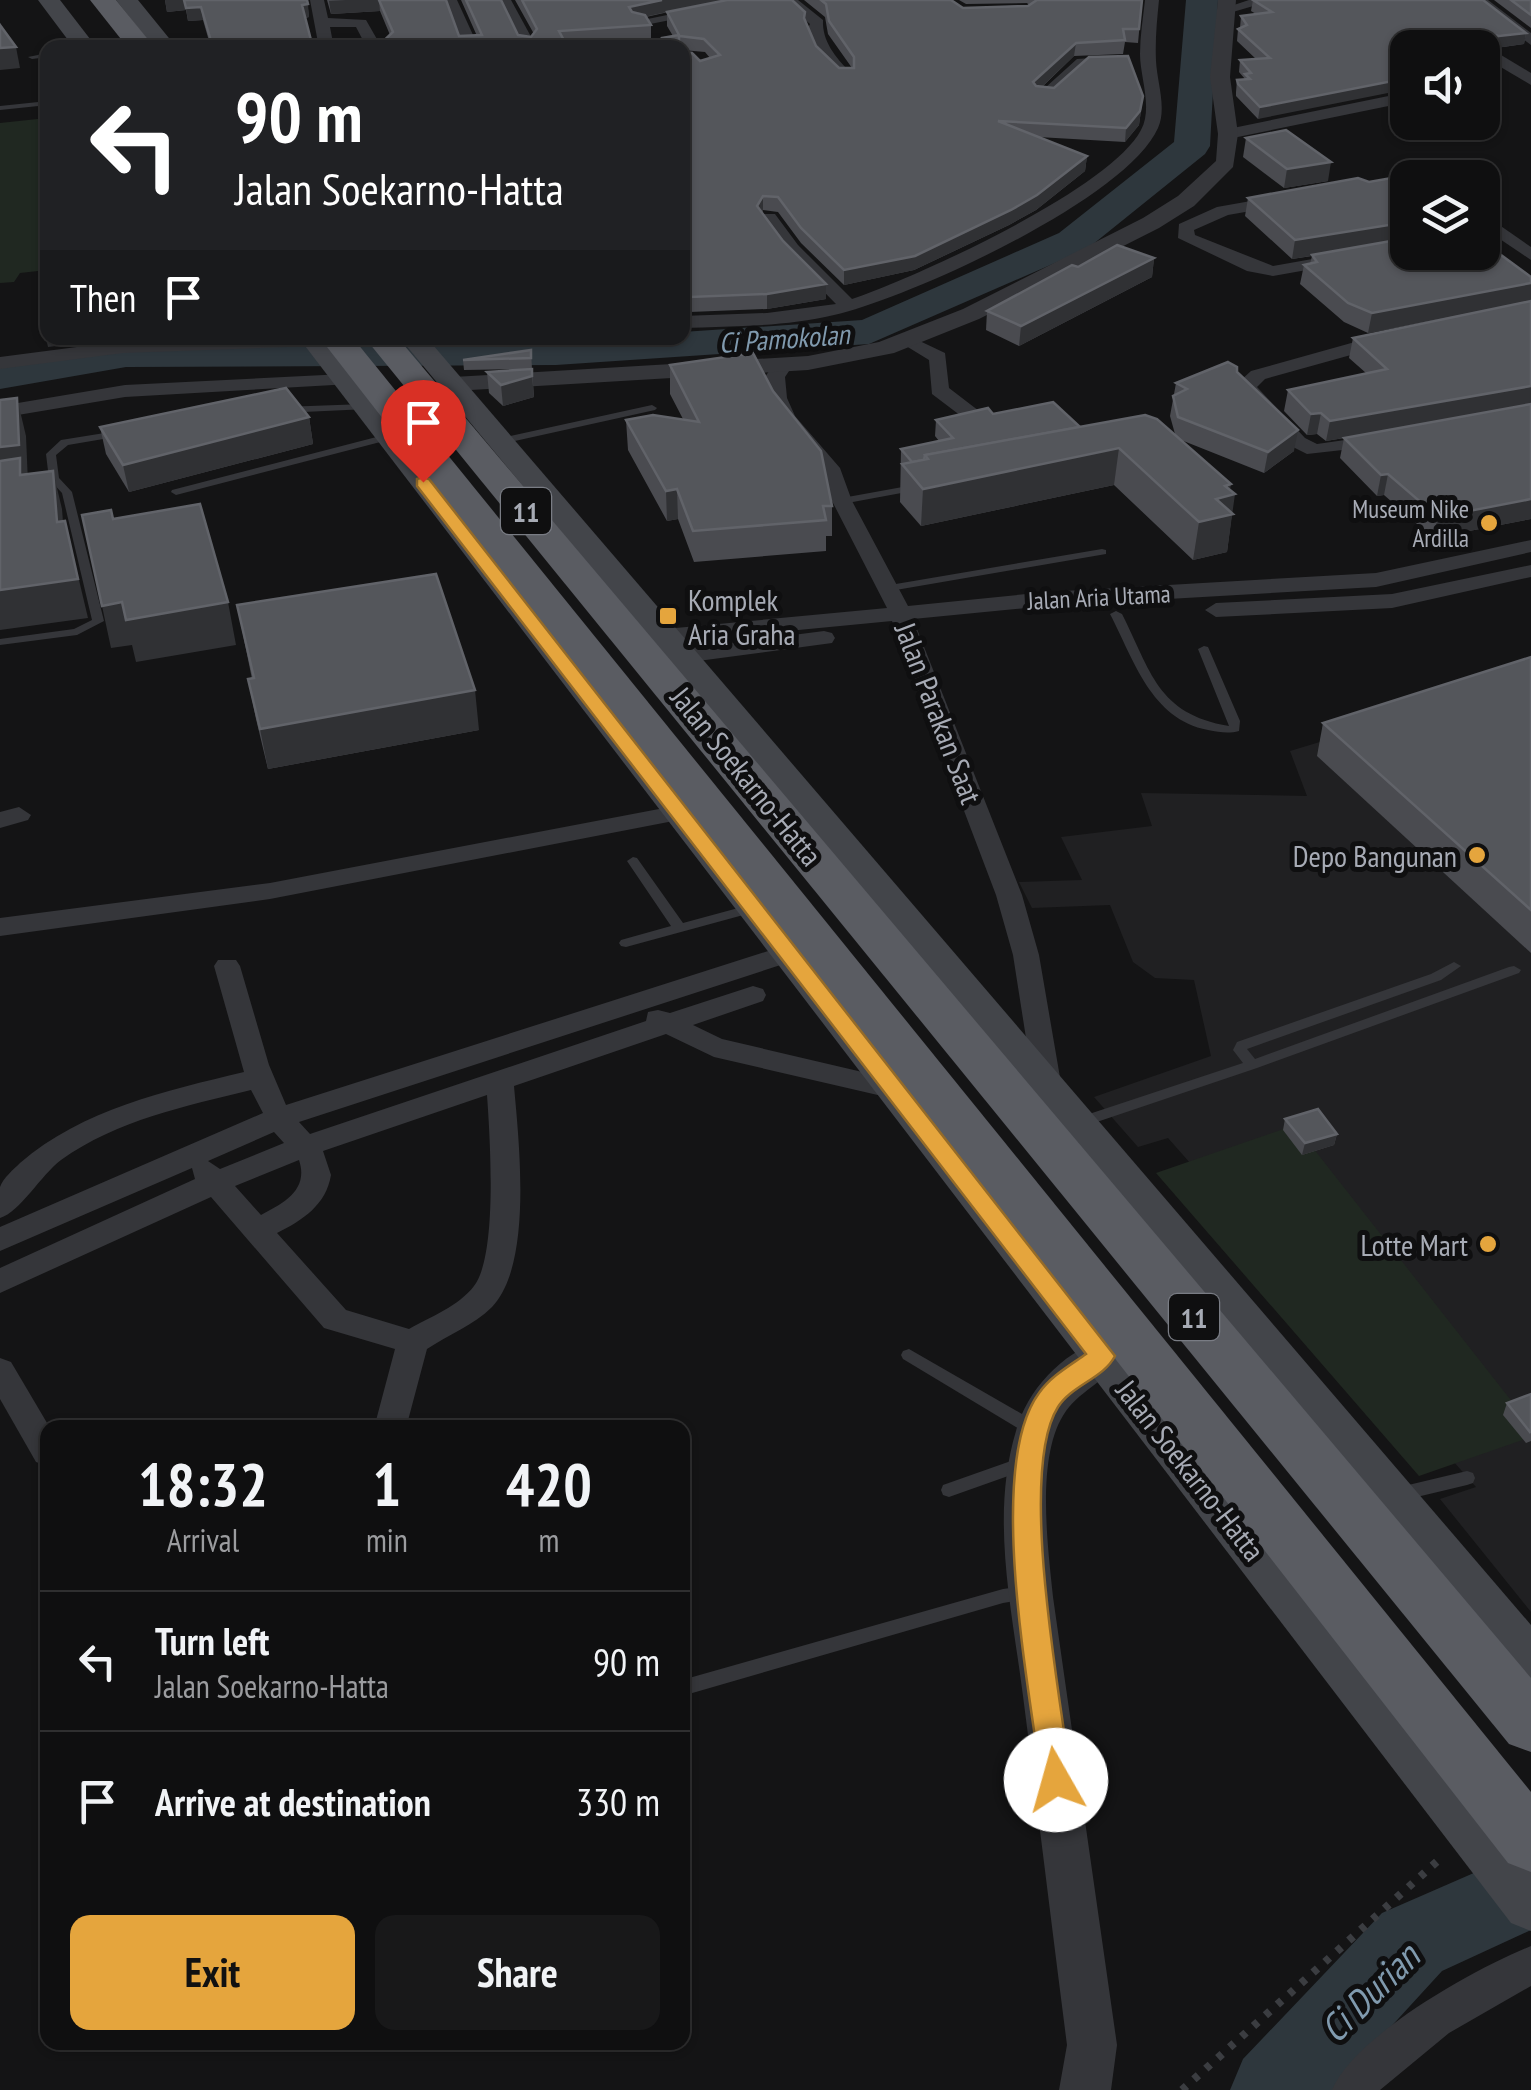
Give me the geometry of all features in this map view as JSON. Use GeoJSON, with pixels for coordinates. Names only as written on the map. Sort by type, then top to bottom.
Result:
{"type":"FeatureCollection","features":[{"type":"Feature","properties":{"kind":"highway"},"geometry":{"type":"LineString","coordinates":[[70,0],[102,40]]}},
{"type":"Feature","properties":{"kind":"highway"},"geometry":{"type":"LineString","coordinates":[[103,0],[136,40]]}},
{"type":"Feature","properties":{"kind":"highway","name":"Jalan Soekarno-Hatta"},"geometry":{"type":"LineString","coordinates":[[401,346],[664,648],[685,700],[1531,1724]]}},
{"type":"Feature","properties":{"kind":"highway","name":"Jalan Soekarno-Hatta"},"geometry":{"type":"LineString","coordinates":[[337,360],[637,716],[1495,1826]]}},
{"type":"Feature","properties":{"kind":"highway"},"geometry":{"type":"LineString","coordinates":[[554,651],[614,673],[631,672],[664,648]]}},
{"type":"Feature","properties":{"kind":"highway"},"geometry":{"type":"LineString","coordinates":[[637,716],[640,705],[650,696],[685,700],[727,714]]}},
{"type":"Feature","properties":{"kind":"highway"},"geometry":{"type":"LineString","coordinates":[[857,910],[931,954]]}},
{"type":"Feature","properties":{"kind":"main road"},"geometry":{"type":"LineString","coordinates":[[49,0],[80,40]]}},
{"type":"Feature","properties":{"kind":"main road"},"geometry":{"type":"LineString","coordinates":[[126,0],[159,40]]}},
{"type":"Feature","properties":{"kind":"main road","name":"Jalan Soekarno-Hatta"},"geometry":{"type":"LineString","coordinates":[[401,346],[449,379],[664,648],[727,714],[1062,1106]]}},
{"type":"Feature","properties":{"kind":"main road","name":"Jalan Soekarno-Hatta"},"geometry":{"type":"LineString","coordinates":[[337,360],[388,437],[1102,1356],[1495,1826],[1531,1904]]}},
{"type":"Feature","properties":{"kind":"main road"},"geometry":{"type":"LineString","coordinates":[[1062,1106],[1531,1662]]}},
{"type":"Feature","properties":{"kind":"street"},"geometry":{"type":"LineString","coordinates":[[317,0],[325,40]]}},
{"type":"Feature","properties":{"kind":"street"},"geometry":{"type":"LineString","coordinates":[[450,0],[468,40]]}},
{"type":"Feature","properties":{"kind":"street"},"geometry":{"type":"LineString","coordinates":[[504,0],[524,40]]}},
{"type":"Feature","properties":{"kind":"street"},"geometry":{"type":"LineString","coordinates":[[629,0],[647,22],[766,0]]}},
{"type":"Feature","properties":{"kind":"street"},"geometry":{"type":"LineString","coordinates":[[789,0],[816,20],[819,25],[814,30],[821,48],[846,76]]}},
{"type":"Feature","properties":{"kind":"street"},"geometry":{"type":"LineString","coordinates":[[690,322],[781,318],[888,294],[1044,214],[1126,160],[1140,147],[1153,116],[1148,61],[1152,0]]}},
{"type":"Feature","properties":{"kind":"street"},"geometry":{"type":"LineString","coordinates":[[449,379],[782,365],[849,356],[908,341],[1042,281],[1186,201],[1226,163],[1228,134],[1220,77],[1227,5],[1267,0]]}},
{"type":"Feature","properties":{"kind":"street"},"geometry":{"type":"LineString","coordinates":[[1479,0],[1531,43]]}},
{"type":"Feature","properties":{"kind":"street"},"geometry":{"type":"LineString","coordinates":[[322,22],[361,23],[370,40]]}},
{"type":"Feature","properties":{"kind":"street"},"geometry":{"type":"LineString","coordinates":[[1500,50],[1531,43]]}},
{"type":"Feature","properties":{"kind":"street"},"geometry":{"type":"LineString","coordinates":[[1044,96],[1082,62],[1148,61]]}},
{"type":"Feature","properties":{"kind":"street"},"geometry":{"type":"LineString","coordinates":[[1500,62],[1531,80]]}},
{"type":"Feature","properties":{"kind":"street"},"geometry":{"type":"LineString","coordinates":[[1228,134],[1390,101]]}},
{"type":"Feature","properties":{"kind":"street"},"geometry":{"type":"LineString","coordinates":[[1306,196],[1202,218],[1185,228],[1187,238],[1253,267],[1273,271],[1390,250]]}},
{"type":"Feature","properties":{"kind":"street"},"geometry":{"type":"LineString","coordinates":[[769,218],[792,249],[848,306]]}},
{"type":"Feature","properties":{"kind":"street"},"geometry":{"type":"LineString","coordinates":[[1500,232],[1531,255]]}},
{"type":"Feature","properties":{"kind":"street"},"geometry":{"type":"LineString","coordinates":[[1400,438],[1325,451],[1298,442],[1247,390],[1251,380],[1370,342],[1408,334]]}},
{"type":"Feature","properties":{"kind":"street"},"geometry":{"type":"LineString","coordinates":[[908,341],[938,357],[939,390],[972,416]]}},
{"type":"Feature","properties":{"kind":"street"},"geometry":{"type":"LineString","coordinates":[[0,363],[123,347],[337,360]]}},
{"type":"Feature","properties":{"kind":"street"},"geometry":{"type":"LineString","coordinates":[[0,351],[43,356]]}},
{"type":"Feature","properties":{"kind":"street"},"geometry":{"type":"LineString","coordinates":[[0,412],[337,360]]}},
{"type":"Feature","properties":{"kind":"street","name":"Jalan Parakan Saat"},"geometry":{"type":"LineString","coordinates":[[782,365],[775,377],[777,398],[786,418],[830,468],[842,502],[890,588],[1010,894],[1062,1106]]}},
{"type":"Feature","properties":{"kind":"street","name":"Jalan Aria Utama"},"geometry":{"type":"LineString","coordinates":[[664,648],[903,620],[1376,580],[1531,546]]}},
{"type":"Feature","properties":{"kind":"street","name":"Jalan Aria Utama"},"geometry":{"type":"LineString","coordinates":[[1050,607],[1116,614],[1392,601],[1531,571]]}},
{"type":"Feature","properties":{"kind":"street"},"geometry":{"type":"LineString","coordinates":[[1376,580],[1392,601]]}},
{"type":"Feature","properties":{"kind":"street"},"geometry":{"type":"LineString","coordinates":[[0,927],[270,891],[680,812]]}},
{"type":"Feature","properties":{"kind":"street"},"geometry":{"type":"LineString","coordinates":[[0,1281],[216,1182],[303,1147],[500,1080],[790,953]]}},
{"type":"Feature","properties":{"kind":"street"},"geometry":{"type":"LineString","coordinates":[[227,966],[261,1078],[279,1118],[313,1156],[315,1184],[290,1213],[254,1231]]}},
{"type":"Feature","properties":{"kind":"street"},"geometry":{"type":"LineString","coordinates":[[0,1240],[279,1118],[652,1013],[752,995]]}},
{"type":"Feature","properties":{"kind":"street"},"geometry":{"type":"LineString","coordinates":[[652,1013],[714,1047],[895,1089]]}},
{"type":"Feature","properties":{"kind":"street"},"geometry":{"type":"LineString","coordinates":[[0,1207],[23,1178],[96,1128],[142,1108],[261,1078]]}},
{"type":"Feature","properties":{"kind":"street"},"geometry":{"type":"LineString","coordinates":[[392,1420],[412,1342],[480,1299],[491,1286],[500,1246],[504,1133],[500,1080]]}},
{"type":"Feature","properties":{"kind":"street"},"geometry":{"type":"LineString","coordinates":[[188,1155],[336,1319],[412,1342]]}},
{"type":"Feature","properties":{"kind":"street"},"geometry":{"type":"LineString","coordinates":[[1085,2090],[1092,2045],[1032,1593],[1026,1496],[1033,1446],[1047,1402],[1102,1356]]}},
{"type":"Feature","properties":{"kind":"street"},"geometry":{"type":"LineString","coordinates":[[0,1372],[40,1440]]}},
{"type":"Feature","properties":{"kind":"street"},"geometry":{"type":"LineString","coordinates":[[1352,2090],[1382,2056],[1464,1999],[1531,1965]]}},
{"type":"Feature","properties":{"kind":"lane"},"geometry":{"type":"LineString","coordinates":[[32,57],[40,56]]}},
{"type":"Feature","properties":{"kind":"lane"},"geometry":{"type":"LineString","coordinates":[[0,108],[40,104]]}},
{"type":"Feature","properties":{"kind":"lane"},"geometry":{"type":"LineString","coordinates":[[262,412],[300,407],[337,360]]}},
{"type":"Feature","properties":{"kind":"lane"},"geometry":{"type":"LineString","coordinates":[[501,441],[652,408]]}},
{"type":"Feature","properties":{"kind":"lane"},"geometry":{"type":"LineString","coordinates":[[0,642],[76,632],[98,621],[67,492],[54,479],[50,464],[53,448],[130,432]]}},
{"type":"Feature","properties":{"kind":"lane"},"geometry":{"type":"LineString","coordinates":[[176,492],[388,437]]}},
{"type":"Feature","properties":{"kind":"lane"},"geometry":{"type":"LineString","coordinates":[[842,502],[940,483]]}},
{"type":"Feature","properties":{"kind":"lane"},"geometry":{"type":"LineString","coordinates":[[46,488],[61,486]]}},
{"type":"Feature","properties":{"kind":"lane"},"geometry":{"type":"LineString","coordinates":[[890,588],[1102,552]]}},
{"type":"Feature","properties":{"kind":"lane"},"geometry":{"type":"LineString","coordinates":[[1116,614],[1162,704],[1197,724],[1230,730],[1235,728],[1234,721],[1204,649]]}},
{"type":"Feature","properties":{"kind":"lane"},"geometry":{"type":"LineString","coordinates":[[633,861],[680,930]]}},
{"type":"Feature","properties":{"kind":"lane"},"geometry":{"type":"LineString","coordinates":[[626,943],[754,908]]}},
{"type":"Feature","properties":{"kind":"lane"},"geometry":{"type":"LineString","coordinates":[[1252,1065],[1240,1050],[1242,1045],[1436,977],[1454,966]]}},
{"type":"Feature","properties":{"kind":"lane"},"geometry":{"type":"LineString","coordinates":[[1062,1106],[1252,1065],[1514,970]]}},
{"type":"Feature","properties":{"kind":"lane"},"geometry":{"type":"LineString","coordinates":[[909,1355],[1033,1446],[949,1490]]}},
{"type":"Feature","properties":{"kind":"lane"},"geometry":{"type":"LineString","coordinates":[[1391,1496],[1468,1478]]}},
{"type":"Feature","properties":{"kind":"lane"},"geometry":{"type":"LineString","coordinates":[[690,1686],[1003,1596],[1032,1593]]}},
{"type":"Feature","properties":{"kind":"path"},"geometry":{"type":"LineString","coordinates":[[1182,2090],[1495,1826]]}},
{"type":"Feature","properties":{"kind":"shaded area"},"geometry":{"type":"Polygon","coordinates":[[[40,119],[40,271],[20,273],[14,282],[0,283],[0,123],[40,119]]]}},
{"type":"Feature","properties":{"kind":"shaded area"},"geometry":{"type":"Polygon","coordinates":[[[1531,678],[1531,1612],[1440,1499],[1476,1487],[1168,1138],[1138,1147],[1094,1097],[1211,1056],[1194,980],[1155,978],[1133,962],[1110,905],[1032,908],[1019,882],[1082,880],[1061,837],[1152,826],[1141,793],[1307,796],[1290,751],[1531,678]]]}},
{"type":"Feature","properties":{"kind":"shaded area"},"geometry":{"type":"Polygon","coordinates":[[[1295,1125],[1531,1426],[1531,1437],[1419,1476],[1156,1173],[1295,1125]]]}},
{"type":"Feature","properties":{"kind":"building"},"geometry":{"type":"Polygon","coordinates":[[[184,0],[307,0],[308,4],[302,5],[311,40],[211,40],[201,7],[186,8],[184,0]]]}},
{"type":"Feature","properties":{"kind":"building"},"geometry":{"type":"Polygon","coordinates":[[[379,0],[446,0],[459,36],[482,35],[466,0],[501,0],[518,35],[531,37],[537,29],[522,0],[662,0],[629,7],[632,12],[645,15],[651,25],[559,31],[564,40],[384,40],[393,32],[379,0]]]}},
{"type":"Feature","properties":{"kind":"building"},"geometry":{"type":"Polygon","coordinates":[[[727,0],[792,0],[805,12],[816,46],[839,68],[854,68],[854,57],[829,21],[826,4],[821,0],[951,0],[963,8],[1028,6],[1037,0],[1142,0],[1139,29],[1123,29],[1125,40],[1076,43],[1033,82],[1036,86],[1054,88],[1089,57],[1128,56],[1143,96],[1140,111],[1126,128],[998,121],[1087,156],[1037,195],[915,256],[844,270],[801,228],[778,197],[763,196],[757,206],[783,241],[826,284],[767,294],[690,297],[690,53],[700,61],[720,55],[704,39],[679,36],[679,40],[663,40],[679,35],[667,12],[727,0]]]}},
{"type":"Feature","properties":{"kind":"building"},"geometry":{"type":"Polygon","coordinates":[[[1253,0],[1483,0],[1526,33],[1500,36],[1500,30],[1390,30],[1390,82],[1260,107],[1238,84],[1237,80],[1250,79],[1245,74],[1251,73],[1240,60],[1270,58],[1238,29],[1247,25],[1241,16],[1272,12],[1253,0]]]}},
{"type":"Feature","properties":{"kind":"building"},"geometry":{"type":"Polygon","coordinates":[[[1511,0],[1531,0],[1531,15],[1511,0]]]}},
{"type":"Feature","properties":{"kind":"building"},"geometry":{"type":"Polygon","coordinates":[[[0,25],[16,47],[0,48],[0,25]]]}},
{"type":"Feature","properties":{"kind":"building"},"geometry":{"type":"Polygon","coordinates":[[[1286,130],[1331,162],[1287,169],[1246,138],[1286,130]]]}},
{"type":"Feature","properties":{"kind":"building"},"geometry":{"type":"Polygon","coordinates":[[[1358,178],[1369,182],[1390,178],[1390,225],[1295,240],[1248,198],[1358,178]]]}},
{"type":"Feature","properties":{"kind":"building"},"geometry":{"type":"Polygon","coordinates":[[[1390,241],[1390,270],[1500,270],[1500,254],[1531,277],[1531,283],[1372,313],[1348,303],[1304,265],[1317,262],[1312,255],[1390,241]]]}},
{"type":"Feature","properties":{"kind":"building"},"geometry":{"type":"Polygon","coordinates":[[[1117,245],[1154,258],[1021,326],[987,311],[1072,265],[1078,267],[1117,245]]]}},
{"type":"Feature","properties":{"kind":"building"},"geometry":{"type":"Polygon","coordinates":[[[1531,301],[1531,386],[1330,421],[1321,413],[1311,414],[1288,390],[1387,369],[1353,338],[1531,301]]]}},
{"type":"Feature","properties":{"kind":"building"},"geometry":{"type":"Polygon","coordinates":[[[531,350],[531,358],[463,360],[531,350]]]}},
{"type":"Feature","properties":{"kind":"building"},"geometry":{"type":"Polygon","coordinates":[[[753,353],[773,391],[821,451],[832,506],[823,506],[826,520],[693,531],[677,489],[666,491],[626,420],[653,415],[699,422],[670,365],[753,353]]]}},
{"type":"Feature","properties":{"kind":"building"},"geometry":{"type":"Polygon","coordinates":[[[1228,362],[1298,430],[1268,452],[1178,417],[1173,396],[1187,389],[1176,383],[1228,362]]]}},
{"type":"Feature","properties":{"kind":"building"},"geometry":{"type":"Polygon","coordinates":[[[532,369],[532,376],[501,385],[487,372],[532,369]]]}},
{"type":"Feature","properties":{"kind":"building"},"geometry":{"type":"Polygon","coordinates":[[[286,388],[309,417],[123,465],[100,427],[286,388]]]}},
{"type":"Feature","properties":{"kind":"building"},"geometry":{"type":"Polygon","coordinates":[[[17,398],[19,445],[0,447],[0,400],[17,398]]]}},
{"type":"Feature","properties":{"kind":"building"},"geometry":{"type":"Polygon","coordinates":[[[1053,402],[1080,427],[925,455],[924,460],[912,462],[901,449],[953,438],[936,420],[988,408],[993,414],[1053,402]]]}},
{"type":"Feature","properties":{"kind":"building"},"geometry":{"type":"Polygon","coordinates":[[[1531,404],[1531,499],[1438,517],[1388,474],[1381,475],[1344,438],[1531,404]]]}},
{"type":"Feature","properties":{"kind":"building"},"geometry":{"type":"Polygon","coordinates":[[[1145,415],[1157,419],[1231,484],[1225,486],[1235,494],[1216,499],[1233,514],[1199,522],[1119,448],[923,489],[902,464],[928,459],[925,455],[1145,415]]]}},
{"type":"Feature","properties":{"kind":"building"},"geometry":{"type":"Polygon","coordinates":[[[20,458],[20,475],[53,471],[57,522],[65,521],[78,579],[0,590],[0,461],[20,458]]]}},
{"type":"Feature","properties":{"kind":"building"},"geometry":{"type":"Polygon","coordinates":[[[200,504],[228,602],[126,620],[122,602],[102,606],[82,515],[111,510],[113,519],[200,504]]]}},
{"type":"Feature","properties":{"kind":"building"},"geometry":{"type":"Polygon","coordinates":[[[436,574],[475,690],[260,729],[248,679],[254,678],[237,605],[436,574]]]}},
{"type":"Feature","properties":{"kind":"building","name":"Depo Bangunan"},"geometry":{"type":"Polygon","coordinates":[[[1531,657],[1531,910],[1323,723],[1531,657]]]}},
{"type":"Feature","properties":{"kind":"building"},"geometry":{"type":"Polygon","coordinates":[[[1318,1109],[1337,1134],[1305,1143],[1285,1119],[1318,1109]]]}},
{"type":"Feature","properties":{"kind":"building"},"geometry":{"type":"Polygon","coordinates":[[[1531,1394],[1531,1431],[1530,1432],[1507,1403],[1531,1394]]]}},
{"type":"Feature","properties":{"kind":"waterway","name":"Ci Pamokolan"},"geometry":{"type":"LineString","coordinates":[[690,344],[869,332],[1073,241],[1192,146],[1202,0]]}},
{"type":"Feature","properties":{"kind":"waterway","name":"Ci Pamokolan"},"geometry":{"type":"LineString","coordinates":[[0,376],[126,355],[556,353],[675,345]]}},
{"type":"Feature","properties":{"kind":"waterway","name":"Ci Durian"},"geometry":{"type":"LineString","coordinates":[[1274,2090],[1412,1942],[1531,1888]]}},
{"type":"Feature","properties":{"kind":"place","name":"Museum Nike Ardilla"},"geometry":{"type":"Point","coordinates":[1489,523]}},
{"type":"Feature","properties":{"kind":"place","name":"Komplek Aria Graha"},"geometry":{"type":"Point","coordinates":[668,616]}},
{"type":"Feature","properties":{"kind":"place","name":"Depo Bangunan"},"geometry":{"type":"Point","coordinates":[1477,855]}},
{"type":"Feature","properties":{"kind":"place","name":"Lotte Mart"},"geometry":{"type":"Point","coordinates":[1488,1244]}},
{"type":"Feature","properties":{"kind":"route"},"geometry":{"type":"LineString","coordinates":[[423,482],[1102,1356],[1064,1383],[1047,1402],[1036,1430],[1026,1496],[1032,1593],[1056,1780]]}}]}
